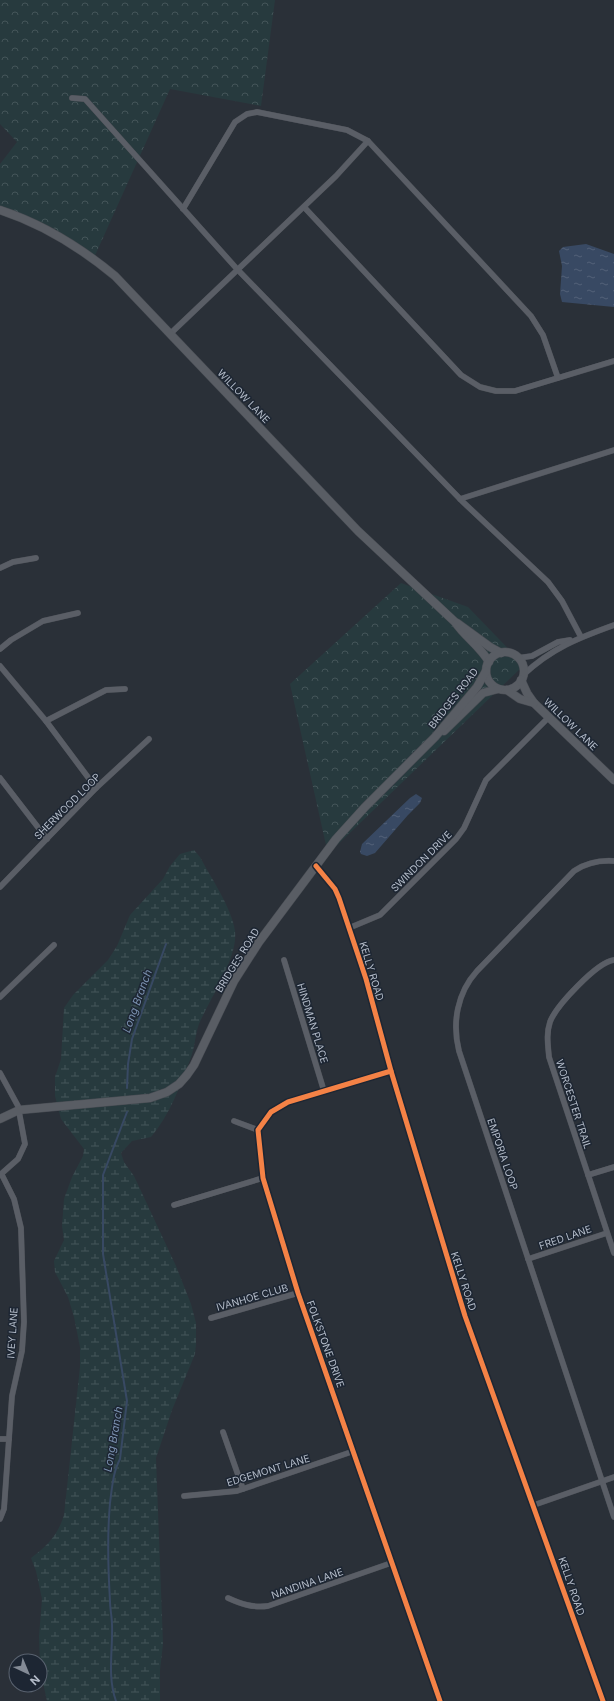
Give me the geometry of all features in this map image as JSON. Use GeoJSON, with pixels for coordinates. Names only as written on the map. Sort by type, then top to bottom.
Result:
{"type":"FeatureCollection","features":[{"type":"Feature","properties":{"kind":"street"},"geometry":{"type":"LineString","coordinates":[[72,98],[85,99],[238,269],[460,499],[548,582],[562,601],[581,637]]}},
{"type":"Feature","properties":{"kind":"street"},"geometry":{"type":"LineString","coordinates":[[183,209],[235,122],[247,114],[257,112],[347,130],[368,141],[532,316],[543,335],[558,378]]}},
{"type":"Feature","properties":{"kind":"street"},"geometry":{"type":"LineString","coordinates":[[170,334],[336,176],[368,141]]}},
{"type":"Feature","properties":{"kind":"street"},"geometry":{"type":"LineString","coordinates":[[304,207],[461,375],[480,386],[496,391],[515,391],[614,361]]}},
{"type":"Feature","properties":{"kind":"street","name":"WILLOW LANE"},"geometry":{"type":"LineString","coordinates":[[0,210],[42,227],[87,254],[115,276],[358,531],[455,622],[501,653]]}},
{"type":"Feature","properties":{"kind":"street"},"geometry":{"type":"LineString","coordinates":[[460,499],[614,450]]}},
{"type":"Feature","properties":{"kind":"street"},"geometry":{"type":"LineString","coordinates":[[0,568],[13,562],[36,558]]}},
{"type":"Feature","properties":{"kind":"street"},"geometry":{"type":"LineString","coordinates":[[0,649],[11,640],[43,621],[78,613]]}},
{"type":"Feature","properties":{"kind":"street","name":"WILLOW LANE"},"geometry":{"type":"LineString","coordinates":[[455,622],[462,633],[482,651],[489,662]]}},
{"type":"Feature","properties":{"kind":"street"},"geometry":{"type":"LineString","coordinates":[[518,658],[532,656],[558,642],[581,637],[614,625]]}},
{"type":"Feature","properties":{"kind":"street"},"geometry":{"type":"LineString","coordinates":[[522,677],[523,665],[518,658],[510,653],[501,653],[493,657],[489,662],[486,671],[488,680],[498,689],[507,690],[516,687],[522,677],[535,663],[574,639]]}},
{"type":"Feature","properties":{"kind":"street"},"geometry":{"type":"LineString","coordinates":[[0,666],[46,721],[96,788]]}},
{"type":"Feature","properties":{"kind":"street","name":"BRIDGES ROAD"},"geometry":{"type":"LineString","coordinates":[[0,1119],[19,1110],[150,1098],[167,1092],[179,1084],[194,1065],[222,1005],[246,961],[336,839],[364,807],[435,737],[477,686],[486,671]]}},
{"type":"Feature","properties":{"kind":"street","name":"WILLOW LANE"},"geometry":{"type":"LineString","coordinates":[[522,677],[527,693],[534,703],[613,777]]}},
{"type":"Feature","properties":{"kind":"street"},"geometry":{"type":"LineString","coordinates":[[46,721],[106,690],[125,689]]}},
{"type":"Feature","properties":{"kind":"street","name":"BRIDGES ROAD"},"geometry":{"type":"LineString","coordinates":[[435,737],[449,727],[483,693],[498,689]]}},
{"type":"Feature","properties":{"kind":"street","name":"WILLOW LANE"},"geometry":{"type":"LineString","coordinates":[[507,690],[520,699],[534,703]]}},
{"type":"Feature","properties":{"kind":"street","name":"SWINDON DRIVE"},"geometry":{"type":"LineString","coordinates":[[349,928],[380,915],[456,839],[464,828],[486,780],[549,717]]}},
{"type":"Feature","properties":{"kind":"street","name":"SHERWOOD LOOP"},"geometry":{"type":"LineString","coordinates":[[0,887],[96,788],[149,739]]}},
{"type":"Feature","properties":{"kind":"street"},"geometry":{"type":"LineString","coordinates":[[0,778],[47,839]]}},
{"type":"Feature","properties":{"kind":"street","name":"EMPORIA LOOP"},"geometry":{"type":"LineString","coordinates":[[614,861],[600,861],[586,864],[570,875],[473,975],[464,990],[457,1012],[456,1032],[459,1051],[614,1517]]}},
{"type":"Feature","properties":{"kind":"street","name":"KELLY ROAD"},"geometry":{"type":"LineString","coordinates":[[316,866],[335,889],[349,928],[366,979],[391,1071],[465,1316],[603,1701]]}},
{"type":"Feature","properties":{"kind":"street"},"geometry":{"type":"LineString","coordinates":[[0,997],[54,945]]}},
{"type":"Feature","properties":{"kind":"street","name":"HINDMAN PLACE"},"geometry":{"type":"LineString","coordinates":[[284,960],[324,1091]]}},
{"type":"Feature","properties":{"kind":"street","name":"WORCESTER TRAIL"},"geometry":{"type":"LineString","coordinates":[[614,960],[596,969],[559,1006],[550,1022],[547,1036],[549,1056],[614,1253]]}},
{"type":"Feature","properties":{"kind":"street"},"geometry":{"type":"LineString","coordinates":[[234,1121],[258,1130],[271,1112],[288,1102],[391,1071]]}},
{"type":"Feature","properties":{"kind":"street"},"geometry":{"type":"LineString","coordinates":[[0,1073],[19,1110],[25,1144],[18,1159],[1,1175]]}},
{"type":"Feature","properties":{"kind":"street","name":"FOLKSTONE DRIVE"},"geometry":{"type":"LineString","coordinates":[[258,1130],[263,1178],[298,1293],[440,1701]]}},
{"type":"Feature","properties":{"kind":"street"},"geometry":{"type":"LineString","coordinates":[[588,1175],[614,1167]]}},
{"type":"Feature","properties":{"kind":"street","name":"IVEY LANE"},"geometry":{"type":"LineString","coordinates":[[0,1519],[4,1509],[12,1396],[22,1351],[23,1329],[21,1228],[14,1199],[1,1175]]}},
{"type":"Feature","properties":{"kind":"street"},"geometry":{"type":"LineString","coordinates":[[174,1205],[263,1178]]}},
{"type":"Feature","properties":{"kind":"street","name":"FRED LANE"},"geometry":{"type":"LineString","coordinates":[[528,1259],[607,1232]]}},
{"type":"Feature","properties":{"kind":"street","name":"IVANHOE CLUB"},"geometry":{"type":"LineString","coordinates":[[212,1318],[298,1293]]}},
{"type":"Feature","properties":{"kind":"street"},"geometry":{"type":"LineString","coordinates":[[223,1432],[243,1489]]}},
{"type":"Feature","properties":{"kind":"street"},"geometry":{"type":"LineString","coordinates":[[0,1439],[9,1439]]}},
{"type":"Feature","properties":{"kind":"street","name":"EDGEMONT LANE"},"geometry":{"type":"LineString","coordinates":[[184,1496],[230,1492],[243,1489],[354,1451]]}},
{"type":"Feature","properties":{"kind":"street"},"geometry":{"type":"LineString","coordinates":[[534,1505],[614,1477]]}},
{"type":"Feature","properties":{"kind":"street","name":"NANDINA LANE"},"geometry":{"type":"LineString","coordinates":[[228,1598],[243,1605],[261,1607],[268,1606],[391,1563]]}},
{"type":"Feature","properties":{"kind":"green space"},"geometry":{"type":"Polygon","coordinates":[[[0,0],[275,0],[261,106],[170,89],[93,260],[55,229],[16,213],[0,211],[0,164],[17,142],[0,124],[0,0]]]}},
{"type":"Feature","properties":{"kind":"green space"},"geometry":{"type":"Polygon","coordinates":[[[401,583],[468,607],[524,665],[328,854],[290,684],[401,583]]]}},
{"type":"Feature","properties":{"kind":"green space"},"geometry":{"type":"Polygon","coordinates":[[[194,850],[200,857],[230,913],[235,931],[235,942],[228,965],[199,1024],[192,1055],[178,1090],[164,1119],[151,1137],[132,1141],[121,1153],[124,1162],[134,1176],[176,1266],[191,1304],[196,1323],[195,1354],[172,1410],[156,1458],[163,1644],[160,1670],[160,1701],[47,1701],[45,1693],[48,1693],[48,1653],[40,1653],[39,1636],[42,1599],[36,1571],[31,1558],[51,1540],[59,1528],[64,1515],[80,1367],[80,1347],[74,1317],[68,1297],[55,1272],[54,1261],[64,1240],[62,1226],[64,1199],[72,1177],[83,1156],[84,1149],[61,1119],[55,1096],[55,1077],[61,1059],[64,1008],[73,995],[108,960],[117,946],[130,915],[163,879],[170,866],[180,854],[194,850]]]}},
{"type":"Feature","properties":{"kind":"water"},"geometry":{"type":"Polygon","coordinates":[[[586,244],[614,254],[614,307],[562,302],[560,294],[562,266],[559,251],[563,247],[586,244]]]}},
{"type":"Feature","properties":{"kind":"water"},"geometry":{"type":"Polygon","coordinates":[[[416,794],[422,798],[420,803],[375,853],[367,856],[361,854],[362,844],[416,794]]]}},
{"type":"Feature","properties":{"kind":"waterway","name":"Long Branch"},"geometry":{"type":"LineString","coordinates":[[127,1088],[128,1064],[132,1039],[166,944]]}},
{"type":"Feature","properties":{"kind":"waterway","name":"Long Branch"},"geometry":{"type":"LineString","coordinates":[[116,1701],[113,1692],[111,1673],[112,1625],[108,1528],[112,1486],[114,1475],[120,1459],[127,1401],[103,1254],[103,1175],[127,1112]]}},
{"type":"Feature","properties":{"kind":"cycle path"},"geometry":{"type":"LineString","coordinates":[[316,866],[335,889],[339,898],[366,979],[391,1071],[465,1316],[603,1701]]}},
{"type":"Feature","properties":{"kind":"cycle path"},"geometry":{"type":"LineString","coordinates":[[391,1071],[288,1102],[271,1112],[258,1130],[263,1178],[298,1293],[440,1701]]}}]}
